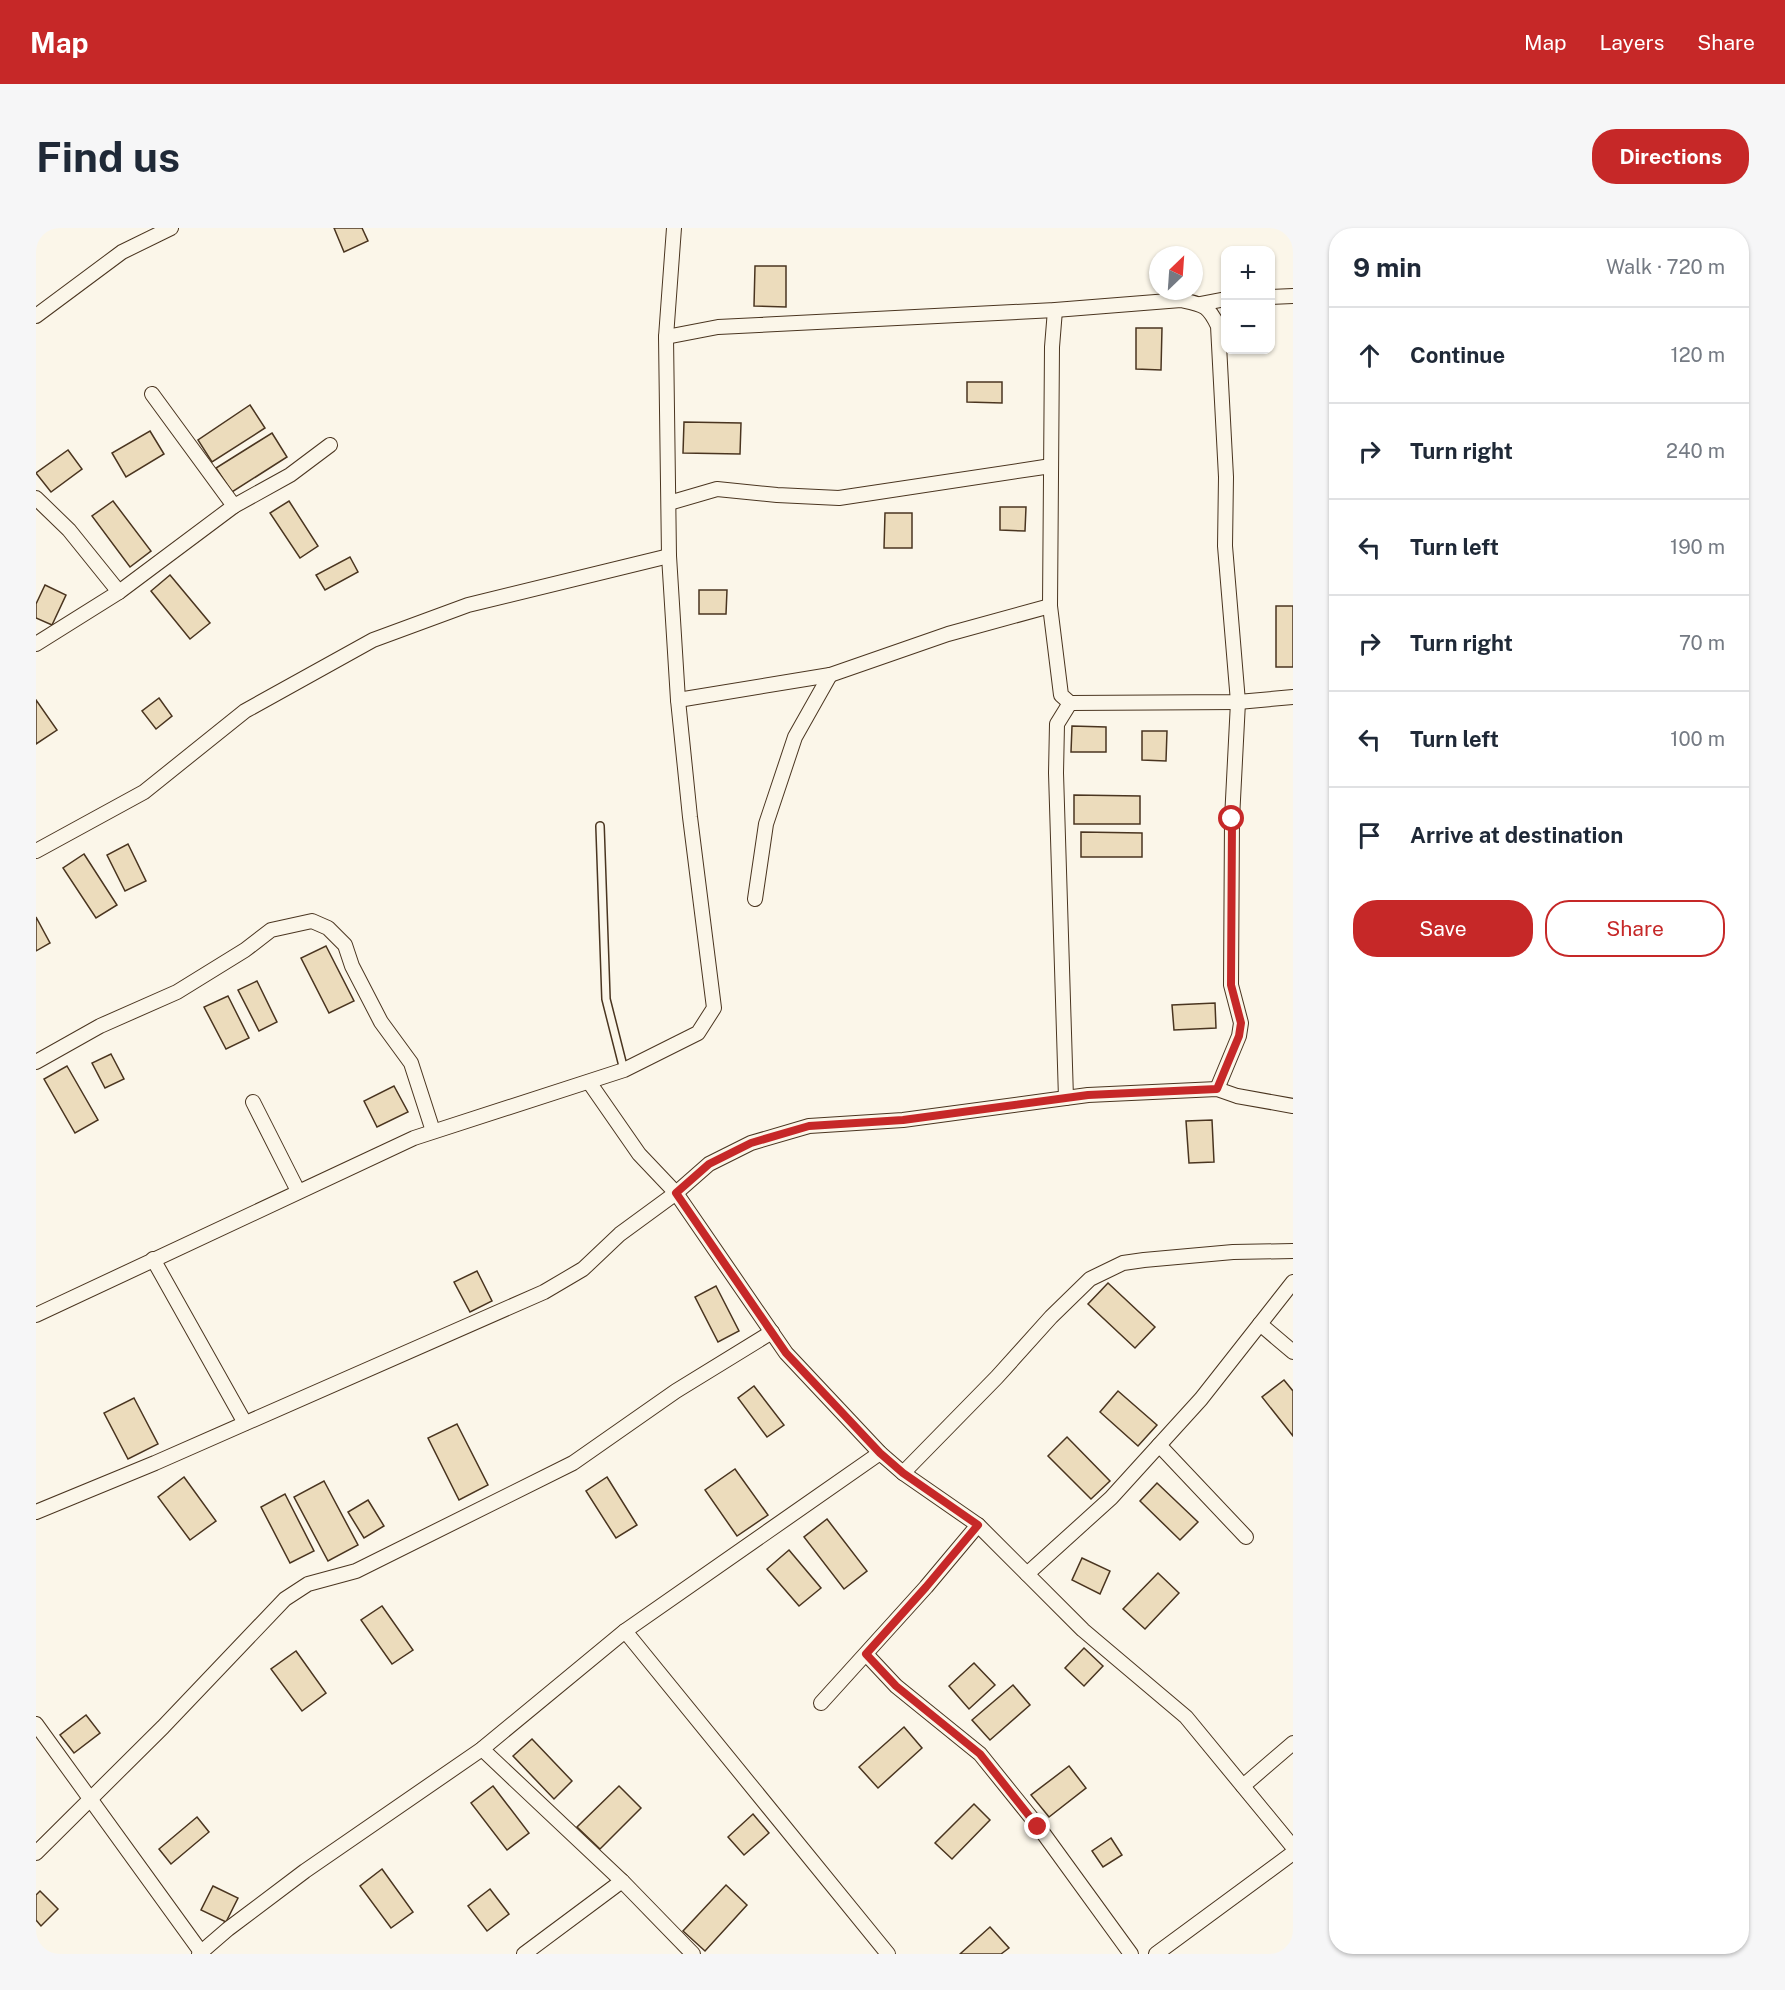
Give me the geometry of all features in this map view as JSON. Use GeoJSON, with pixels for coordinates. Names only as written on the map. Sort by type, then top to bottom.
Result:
{"type":"FeatureCollection","features":[{"type":"Feature","properties":{"kind":"street"},"geometry":{"type":"LineString","coordinates":[[36,316],[122,252],[171,228]]}},
{"type":"Feature","properties":{"kind":"street"},"geometry":{"type":"LineString","coordinates":[[36,1315],[298,1191],[433,1131],[624,1070],[698,1033],[714,1008],[678,700],[669,556],[666,337],[674,228]]}},
{"type":"Feature","properties":{"kind":"street"},"geometry":{"type":"LineString","coordinates":[[1275,297],[1293,296]]}},
{"type":"Feature","properties":{"kind":"street"},"geometry":{"type":"LineString","coordinates":[[666,337],[718,327],[1055,310],[1182,300],[1210,309],[1218,326],[1226,477],[1225,546],[1238,702],[1232,819],[1231,985],[1241,1023],[1239,1036],[1217,1089]]}},
{"type":"Feature","properties":{"kind":"street"},"geometry":{"type":"LineString","coordinates":[[1200,304],[1221,300]]}},
{"type":"Feature","properties":{"kind":"street"},"geometry":{"type":"LineString","coordinates":[[1055,310],[1052,347],[1050,606],[1061,695],[1070,703],[1238,702],[1293,697]]}},
{"type":"Feature","properties":{"kind":"street"},"geometry":{"type":"LineString","coordinates":[[152,394],[234,506]]}},
{"type":"Feature","properties":{"kind":"street"},"geometry":{"type":"LineString","coordinates":[[36,644],[118,592],[234,506],[290,476],[330,445]]}},
{"type":"Feature","properties":{"kind":"street"},"geometry":{"type":"LineString","coordinates":[[669,503],[717,489],[839,498],[1051,466]]}},
{"type":"Feature","properties":{"kind":"street"},"geometry":{"type":"LineString","coordinates":[[36,498],[69,530],[118,592]]}},
{"type":"Feature","properties":{"kind":"street"},"geometry":{"type":"LineString","coordinates":[[36,851],[144,792],[245,711],[373,640],[468,605],[669,556]]}},
{"type":"Feature","properties":{"kind":"street"},"geometry":{"type":"LineString","coordinates":[[678,700],[830,675],[948,634],[1050,606]]}},
{"type":"Feature","properties":{"kind":"street"},"geometry":{"type":"LineString","coordinates":[[755,899],[766,824],[795,737],[830,675]]}},
{"type":"Feature","properties":{"kind":"street"},"geometry":{"type":"LineString","coordinates":[[1066,1098],[1056,773],[1057,724],[1070,703]]}},
{"type":"Feature","properties":{"kind":"street"},"geometry":{"type":"LineString","coordinates":[[36,1062],[100,1026],[177,992],[245,950],[271,930],[312,921],[328,928],[345,945],[352,966],[381,1022],[411,1063],[433,1131]]}},
{"type":"Feature","properties":{"kind":"street"},"geometry":{"type":"LineString","coordinates":[[589,1082],[639,1154],[676,1193],[786,1353],[880,1453],[903,1473],[978,1525],[1083,1630],[1186,1717],[1293,1847]]}},
{"type":"Feature","properties":{"kind":"street"},"geometry":{"type":"LineString","coordinates":[[36,1512],[544,1292],[583,1269],[620,1234],[676,1193],[709,1164],[751,1143],[809,1126],[903,1120],[1088,1095],[1217,1089],[1293,1106]]}},
{"type":"Feature","properties":{"kind":"street"},"geometry":{"type":"LineString","coordinates":[[253,1102],[298,1191]]}},
{"type":"Feature","properties":{"kind":"street"},"geometry":{"type":"LineString","coordinates":[[903,1473],[1090,1279],[1123,1263],[1144,1260],[1233,1252],[1293,1251]]}},
{"type":"Feature","properties":{"kind":"street"},"geometry":{"type":"LineString","coordinates":[[153,1259],[245,1423]]}},
{"type":"Feature","properties":{"kind":"street"},"geometry":{"type":"LineString","coordinates":[[1027,1574],[1111,1498],[1201,1399],[1293,1282]]}},
{"type":"Feature","properties":{"kind":"street"},"geometry":{"type":"LineString","coordinates":[[1260,1324],[1293,1352]]}},
{"type":"Feature","properties":{"kind":"street"},"geometry":{"type":"LineString","coordinates":[[36,1853],[163,1727],[285,1599],[308,1584],[356,1571],[573,1463],[676,1391],[772,1332]]}},
{"type":"Feature","properties":{"kind":"street"},"geometry":{"type":"LineString","coordinates":[[1159,1445],[1246,1537]]}},
{"type":"Feature","properties":{"kind":"street"},"geometry":{"type":"LineString","coordinates":[[36,1724],[200,1953],[305,1871],[482,1749],[625,1631],[880,1453]]}},
{"type":"Feature","properties":{"kind":"street"},"geometry":{"type":"LineString","coordinates":[[821,1703],[926,1587],[978,1525]]}},
{"type":"Feature","properties":{"kind":"street"},"geometry":{"type":"LineString","coordinates":[[625,1631],[888,1954]]}},
{"type":"Feature","properties":{"kind":"street"},"geometry":{"type":"LineString","coordinates":[[866,1654],[896,1686],[980,1754],[1038,1827],[1131,1954]]}},
{"type":"Feature","properties":{"kind":"street"},"geometry":{"type":"LineString","coordinates":[[1243,1786],[1293,1743]]}},
{"type":"Feature","properties":{"kind":"street"},"geometry":{"type":"LineString","coordinates":[[482,1749],[622,1881],[693,1954]]}},
{"type":"Feature","properties":{"kind":"street"},"geometry":{"type":"LineString","coordinates":[[1156,1954],[1293,1853]]}},
{"type":"Feature","properties":{"kind":"street"},"geometry":{"type":"LineString","coordinates":[[524,1954],[622,1881]]}},
{"type":"Feature","properties":{"kind":"lane"},"geometry":{"type":"LineString","coordinates":[[600,826],[606,999],[624,1070]]}},
{"type":"Feature","properties":{"kind":"building"},"geometry":{"type":"Polygon","coordinates":[[[334,228],[362,228],[368,241],[344,252],[334,228]]]}},
{"type":"Feature","properties":{"kind":"building"},"geometry":{"type":"Polygon","coordinates":[[[755,266],[786,266],[786,307],[754,306],[755,266]]]}},
{"type":"Feature","properties":{"kind":"building"},"geometry":{"type":"Polygon","coordinates":[[[1136,328],[1162,328],[1161,370],[1136,369],[1136,328]]]}},
{"type":"Feature","properties":{"kind":"building"},"geometry":{"type":"Polygon","coordinates":[[[967,382],[1002,382],[1002,403],[967,402],[967,382]]]}},
{"type":"Feature","properties":{"kind":"building"},"geometry":{"type":"Polygon","coordinates":[[[250,405],[265,428],[212,462],[198,440],[250,405]]]}},
{"type":"Feature","properties":{"kind":"building"},"geometry":{"type":"Polygon","coordinates":[[[684,422],[741,423],[740,454],[683,453],[684,422]]]}},
{"type":"Feature","properties":{"kind":"building"},"geometry":{"type":"Polygon","coordinates":[[[150,431],[164,454],[126,477],[112,453],[150,431]]]}},
{"type":"Feature","properties":{"kind":"building"},"geometry":{"type":"Polygon","coordinates":[[[272,433],[287,457],[232,492],[216,468],[272,433]]]}},
{"type":"Feature","properties":{"kind":"building"},"geometry":{"type":"Polygon","coordinates":[[[68,450],[82,469],[51,492],[36,473],[68,450]]]}},
{"type":"Feature","properties":{"kind":"building"},"geometry":{"type":"Polygon","coordinates":[[[113,501],[151,551],[130,567],[92,516],[113,501]]]}},
{"type":"Feature","properties":{"kind":"building"},"geometry":{"type":"Polygon","coordinates":[[[289,501],[318,546],[300,558],[270,513],[289,501]]]}},
{"type":"Feature","properties":{"kind":"building"},"geometry":{"type":"Polygon","coordinates":[[[1000,507],[1026,507],[1025,531],[1000,530],[1000,507]]]}},
{"type":"Feature","properties":{"kind":"building"},"geometry":{"type":"Polygon","coordinates":[[[885,513],[912,513],[912,548],[884,548],[885,513]]]}},
{"type":"Feature","properties":{"kind":"building"},"geometry":{"type":"Polygon","coordinates":[[[350,557],[358,572],[325,590],[316,575],[350,557]]]}},
{"type":"Feature","properties":{"kind":"building"},"geometry":{"type":"Polygon","coordinates":[[[170,575],[210,623],[190,639],[151,591],[170,575]]]}},
{"type":"Feature","properties":{"kind":"building"},"geometry":{"type":"Polygon","coordinates":[[[45,585],[66,595],[52,625],[36,618],[36,604],[45,585]]]}},
{"type":"Feature","properties":{"kind":"building"},"geometry":{"type":"Polygon","coordinates":[[[699,590],[727,590],[726,614],[699,614],[699,590]]]}},
{"type":"Feature","properties":{"kind":"building"},"geometry":{"type":"Polygon","coordinates":[[[1276,606],[1293,606],[1293,667],[1276,667],[1276,606]]]}},
{"type":"Feature","properties":{"kind":"building"},"geometry":{"type":"Polygon","coordinates":[[[159,698],[172,716],[156,729],[142,711],[159,698]]]}},
{"type":"Feature","properties":{"kind":"building"},"geometry":{"type":"Polygon","coordinates":[[[36,700],[57,730],[36,744],[36,700]]]}},
{"type":"Feature","properties":{"kind":"building"},"geometry":{"type":"Polygon","coordinates":[[[1072,726],[1106,727],[1106,752],[1071,752],[1072,726]]]}},
{"type":"Feature","properties":{"kind":"building"},"geometry":{"type":"Polygon","coordinates":[[[1142,731],[1167,731],[1166,761],[1142,760],[1142,731]]]}},
{"type":"Feature","properties":{"kind":"building"},"geometry":{"type":"Polygon","coordinates":[[[1074,795],[1140,796],[1140,824],[1074,824],[1074,795]]]}},
{"type":"Feature","properties":{"kind":"building"},"geometry":{"type":"Polygon","coordinates":[[[1081,832],[1142,833],[1142,857],[1081,857],[1081,832]]]}},
{"type":"Feature","properties":{"kind":"building"},"geometry":{"type":"Polygon","coordinates":[[[128,844],[146,881],[125,891],[107,855],[128,844]]]}},
{"type":"Feature","properties":{"kind":"building"},"geometry":{"type":"Polygon","coordinates":[[[84,854],[117,905],[96,918],[63,868],[84,854]]]}},
{"type":"Feature","properties":{"kind":"building"},"geometry":{"type":"Polygon","coordinates":[[[36,917],[50,943],[36,951],[36,917]]]}},
{"type":"Feature","properties":{"kind":"building"},"geometry":{"type":"Polygon","coordinates":[[[326,946],[354,1001],[329,1013],[301,958],[326,946]]]}},
{"type":"Feature","properties":{"kind":"building"},"geometry":{"type":"Polygon","coordinates":[[[257,981],[277,1022],[259,1031],[238,990],[257,981]]]}},
{"type":"Feature","properties":{"kind":"building"},"geometry":{"type":"Polygon","coordinates":[[[228,996],[249,1038],[226,1049],[204,1007],[228,996]]]}},
{"type":"Feature","properties":{"kind":"building"},"geometry":{"type":"Polygon","coordinates":[[[1215,1003],[1216,1028],[1174,1030],[1172,1005],[1215,1003]]]}},
{"type":"Feature","properties":{"kind":"building"},"geometry":{"type":"Polygon","coordinates":[[[111,1054],[124,1079],[105,1088],[92,1063],[111,1054]]]}},
{"type":"Feature","properties":{"kind":"building"},"geometry":{"type":"Polygon","coordinates":[[[67,1066],[98,1120],[75,1133],[44,1079],[67,1066]]]}},
{"type":"Feature","properties":{"kind":"building"},"geometry":{"type":"Polygon","coordinates":[[[394,1086],[408,1112],[377,1127],[364,1101],[394,1086]]]}},
{"type":"Feature","properties":{"kind":"building"},"geometry":{"type":"Polygon","coordinates":[[[1212,1120],[1214,1162],[1189,1163],[1186,1121],[1212,1120]]]}},
{"type":"Feature","properties":{"kind":"building"},"geometry":{"type":"Polygon","coordinates":[[[477,1271],[492,1301],[470,1312],[454,1282],[477,1271]]]}},
{"type":"Feature","properties":{"kind":"building"},"geometry":{"type":"Polygon","coordinates":[[[1108,1283],[1155,1327],[1135,1348],[1088,1304],[1108,1283]]]}},
{"type":"Feature","properties":{"kind":"building"},"geometry":{"type":"Polygon","coordinates":[[[716,1286],[739,1331],[718,1342],[695,1297],[716,1286]]]}},
{"type":"Feature","properties":{"kind":"building"},"geometry":{"type":"Polygon","coordinates":[[[1284,1380],[1293,1391],[1293,1436],[1262,1397],[1284,1380]]]}},
{"type":"Feature","properties":{"kind":"building"},"geometry":{"type":"Polygon","coordinates":[[[754,1386],[784,1425],[767,1437],[738,1398],[754,1386]]]}},
{"type":"Feature","properties":{"kind":"building"},"geometry":{"type":"Polygon","coordinates":[[[1118,1391],[1157,1425],[1138,1446],[1100,1412],[1118,1391]]]}},
{"type":"Feature","properties":{"kind":"building"},"geometry":{"type":"Polygon","coordinates":[[[134,1398],[158,1444],[128,1459],[104,1413],[134,1398]]]}},
{"type":"Feature","properties":{"kind":"building"},"geometry":{"type":"Polygon","coordinates":[[[457,1424],[488,1485],[459,1500],[428,1438],[457,1424]]]}},
{"type":"Feature","properties":{"kind":"building"},"geometry":{"type":"Polygon","coordinates":[[[1067,1437],[1110,1481],[1091,1499],[1048,1456],[1067,1437]]]}},
{"type":"Feature","properties":{"kind":"building"},"geometry":{"type":"Polygon","coordinates":[[[735,1469],[768,1515],[737,1536],[705,1490],[735,1469]]]}},
{"type":"Feature","properties":{"kind":"building"},"geometry":{"type":"Polygon","coordinates":[[[184,1477],[216,1521],[190,1540],[158,1497],[184,1477]]]}},
{"type":"Feature","properties":{"kind":"building"},"geometry":{"type":"Polygon","coordinates":[[[607,1477],[637,1525],[616,1538],[586,1491],[607,1477]]]}},
{"type":"Feature","properties":{"kind":"building"},"geometry":{"type":"Polygon","coordinates":[[[324,1481],[358,1545],[328,1561],[294,1497],[324,1481]]]}},
{"type":"Feature","properties":{"kind":"building"},"geometry":{"type":"Polygon","coordinates":[[[1157,1483],[1198,1522],[1180,1540],[1140,1501],[1157,1483]]]}},
{"type":"Feature","properties":{"kind":"building"},"geometry":{"type":"Polygon","coordinates":[[[285,1494],[314,1551],[290,1563],[261,1507],[285,1494]]]}},
{"type":"Feature","properties":{"kind":"building"},"geometry":{"type":"Polygon","coordinates":[[[368,1500],[384,1526],[364,1538],[348,1512],[368,1500]]]}},
{"type":"Feature","properties":{"kind":"building"},"geometry":{"type":"Polygon","coordinates":[[[827,1519],[867,1571],[844,1589],[804,1537],[827,1519]]]}},
{"type":"Feature","properties":{"kind":"building"},"geometry":{"type":"Polygon","coordinates":[[[789,1550],[821,1588],[799,1606],[767,1569],[789,1550]]]}},
{"type":"Feature","properties":{"kind":"building"},"geometry":{"type":"Polygon","coordinates":[[[1082,1558],[1110,1571],[1100,1594],[1072,1580],[1082,1558]]]}},
{"type":"Feature","properties":{"kind":"building"},"geometry":{"type":"Polygon","coordinates":[[[1158,1573],[1179,1593],[1145,1629],[1123,1609],[1158,1573]]]}},
{"type":"Feature","properties":{"kind":"building"},"geometry":{"type":"Polygon","coordinates":[[[382,1606],[413,1650],[392,1664],[361,1620],[382,1606]]]}},
{"type":"Feature","properties":{"kind":"building"},"geometry":{"type":"Polygon","coordinates":[[[1084,1648],[1103,1666],[1084,1686],[1065,1668],[1084,1648]]]}},
{"type":"Feature","properties":{"kind":"building"},"geometry":{"type":"Polygon","coordinates":[[[296,1651],[326,1693],[302,1711],[271,1669],[296,1651]]]}},
{"type":"Feature","properties":{"kind":"building"},"geometry":{"type":"Polygon","coordinates":[[[974,1663],[995,1685],[969,1709],[949,1686],[974,1663]]]}},
{"type":"Feature","properties":{"kind":"building"},"geometry":{"type":"Polygon","coordinates":[[[1013,1685],[1030,1705],[990,1740],[972,1720],[1013,1685]]]}},
{"type":"Feature","properties":{"kind":"building"},"geometry":{"type":"Polygon","coordinates":[[[86,1715],[100,1733],[74,1753],[60,1735],[86,1715]]]}},
{"type":"Feature","properties":{"kind":"building"},"geometry":{"type":"Polygon","coordinates":[[[904,1727],[922,1748],[878,1788],[859,1767],[904,1727]]]}},
{"type":"Feature","properties":{"kind":"building"},"geometry":{"type":"Polygon","coordinates":[[[532,1739],[572,1781],[554,1799],[513,1756],[532,1739]]]}},
{"type":"Feature","properties":{"kind":"building"},"geometry":{"type":"Polygon","coordinates":[[[1069,1766],[1086,1788],[1049,1817],[1031,1795],[1069,1766]]]}},
{"type":"Feature","properties":{"kind":"building"},"geometry":{"type":"Polygon","coordinates":[[[493,1786],[529,1833],[507,1850],[471,1803],[493,1786]]]}},
{"type":"Feature","properties":{"kind":"building"},"geometry":{"type":"Polygon","coordinates":[[[619,1786],[641,1808],[600,1849],[577,1827],[619,1786]]]}},
{"type":"Feature","properties":{"kind":"building"},"geometry":{"type":"Polygon","coordinates":[[[974,1804],[990,1820],[952,1859],[935,1843],[974,1804]]]}},
{"type":"Feature","properties":{"kind":"building"},"geometry":{"type":"Polygon","coordinates":[[[753,1814],[769,1833],[744,1855],[728,1837],[753,1814]]]}},
{"type":"Feature","properties":{"kind":"building"},"geometry":{"type":"Polygon","coordinates":[[[197,1817],[209,1832],[171,1864],[159,1849],[197,1817]]]}},
{"type":"Feature","properties":{"kind":"building"},"geometry":{"type":"Polygon","coordinates":[[[1111,1838],[1122,1855],[1103,1867],[1092,1851],[1111,1838]]]}},
{"type":"Feature","properties":{"kind":"building"},"geometry":{"type":"Polygon","coordinates":[[[382,1869],[413,1912],[391,1928],[360,1886],[382,1869]]]}},
{"type":"Feature","properties":{"kind":"building"},"geometry":{"type":"Polygon","coordinates":[[[726,1885],[747,1905],[705,1951],[683,1931],[726,1885]]]}},
{"type":"Feature","properties":{"kind":"building"},"geometry":{"type":"Polygon","coordinates":[[[213,1886],[238,1898],[226,1922],[201,1910],[213,1886]]]}},
{"type":"Feature","properties":{"kind":"building"},"geometry":{"type":"Polygon","coordinates":[[[490,1889],[509,1914],[487,1931],[468,1906],[490,1889]]]}},
{"type":"Feature","properties":{"kind":"building"},"geometry":{"type":"Polygon","coordinates":[[[40,1891],[58,1909],[41,1926],[36,1920],[36,1895],[40,1891]]]}},
{"type":"Feature","properties":{"kind":"building"},"geometry":{"type":"Polygon","coordinates":[[[990,1927],[1009,1948],[1001,1954],[960,1954],[990,1927]]]}},
{"type":"Feature","properties":{"kind":"route"},"geometry":{"type":"LineString","coordinates":[[1038,1827],[980,1754],[896,1686],[866,1654],[978,1525],[903,1473],[880,1453],[786,1353],[676,1193],[709,1164],[751,1143],[809,1126],[903,1120],[1088,1095],[1217,1089],[1239,1036],[1241,1023],[1231,985],[1232,819]]}}]}
